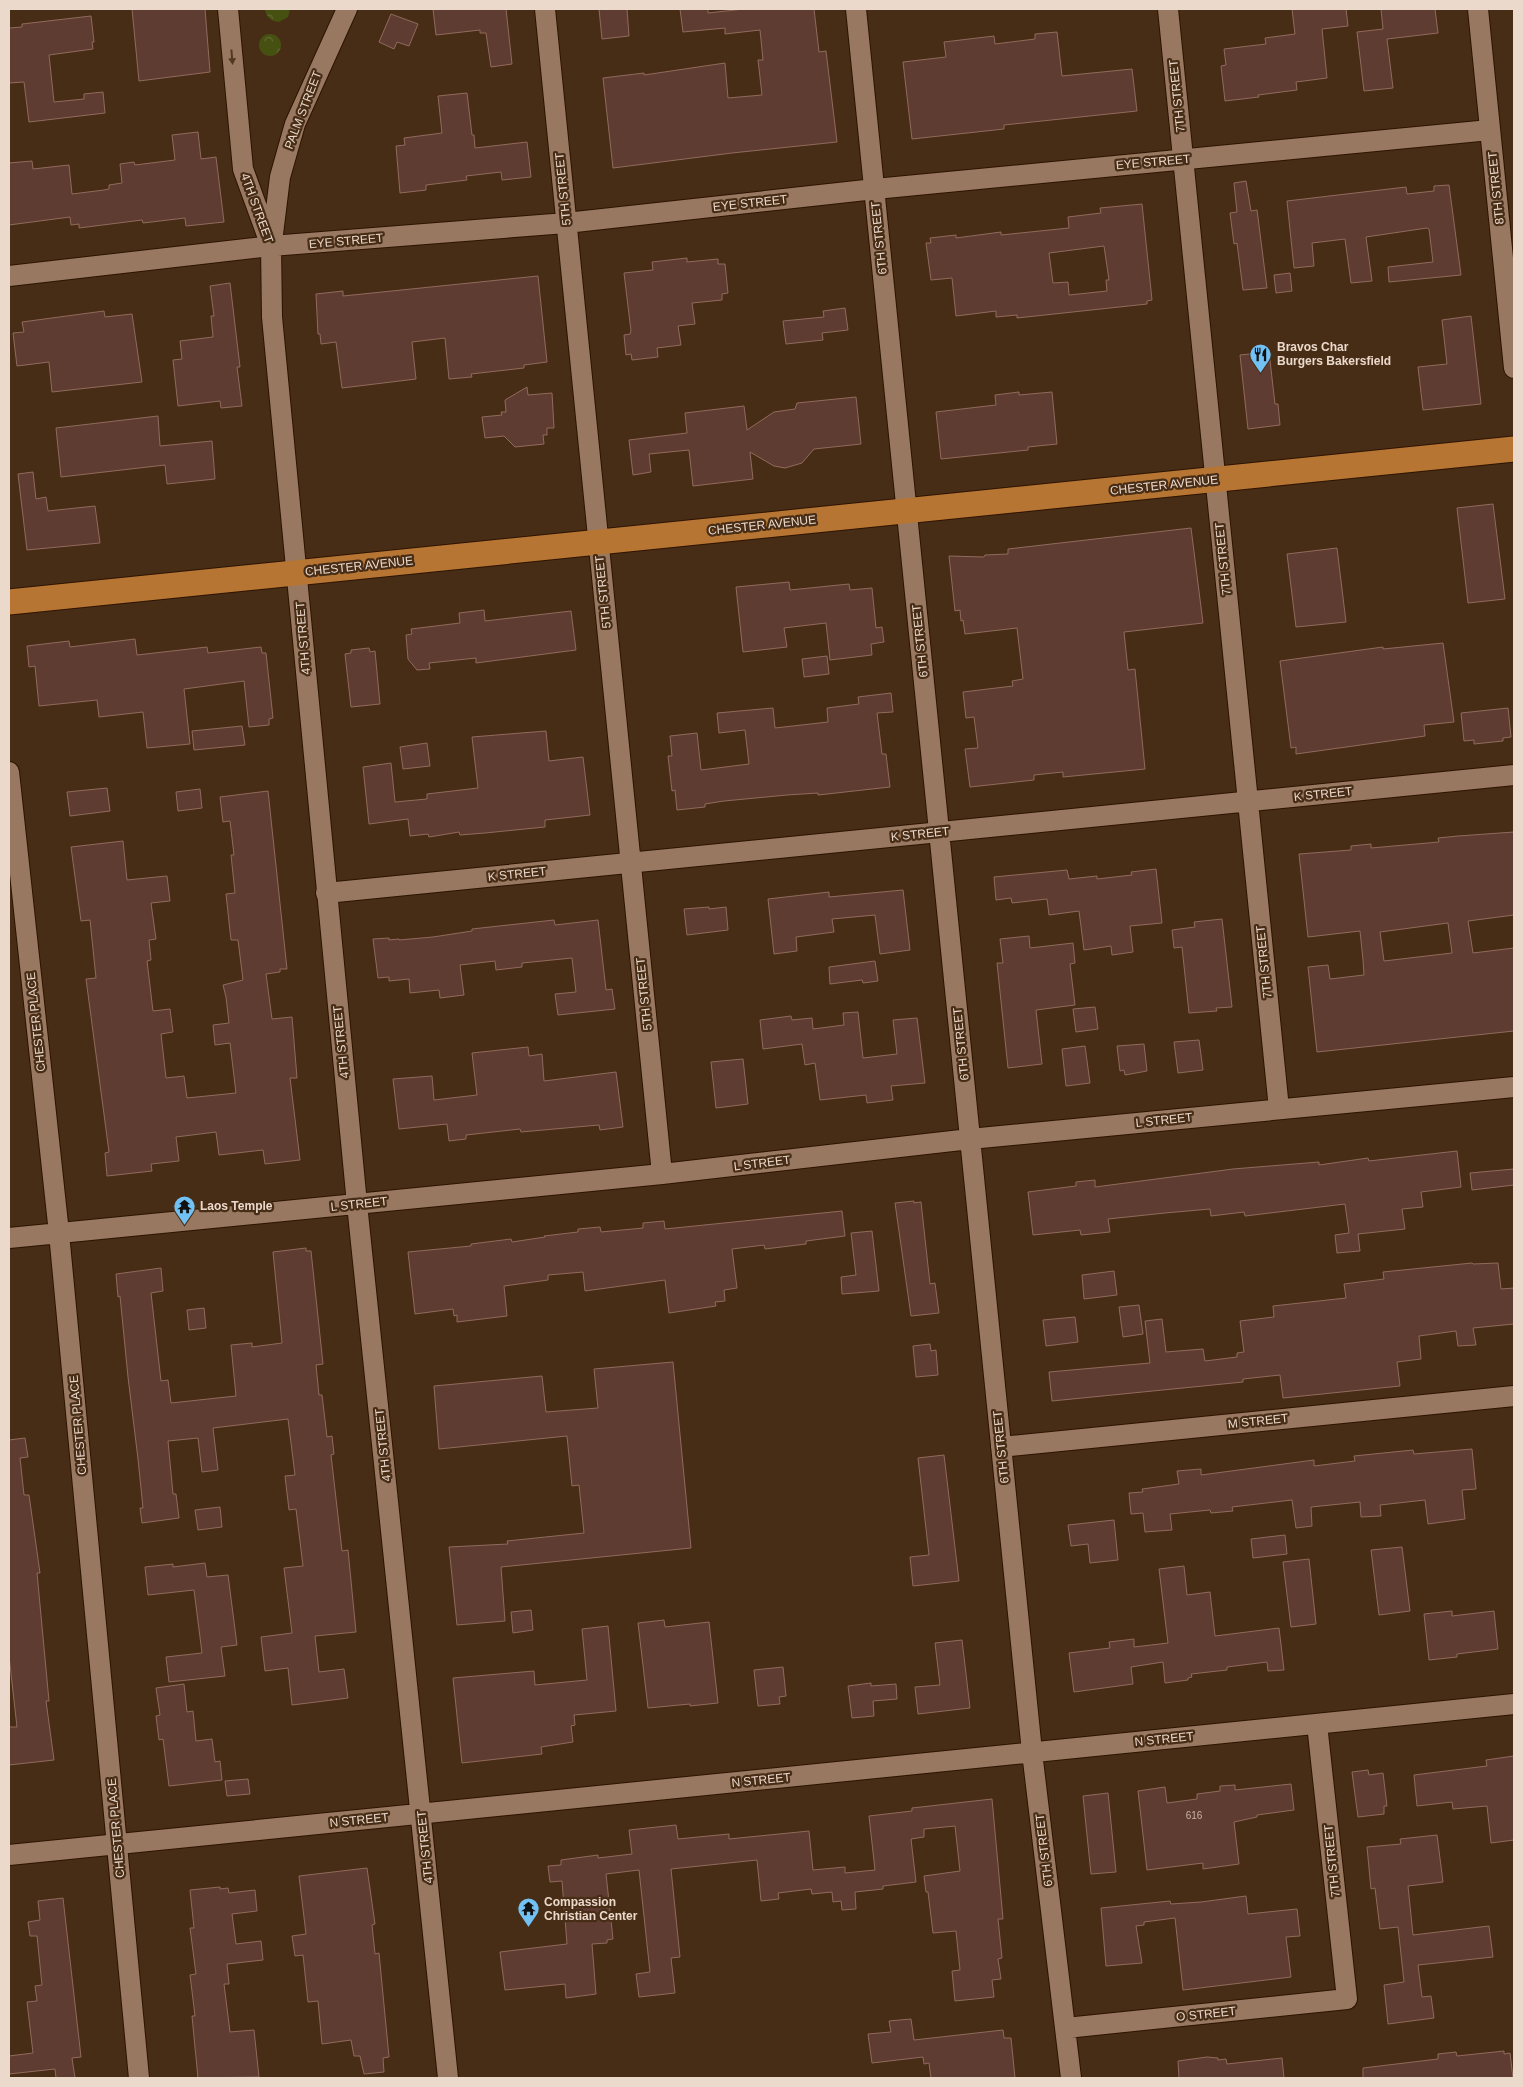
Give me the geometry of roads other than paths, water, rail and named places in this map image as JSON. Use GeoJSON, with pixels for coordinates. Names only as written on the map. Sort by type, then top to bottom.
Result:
{"type":"FeatureCollection","features":[{"type":"Feature","properties":{"kind":"main road","name":"CHESTER AVENUE"},"geometry":{"type":"LineString","coordinates":[[9,602],[1514,449]]}},
{"type":"Feature","properties":{"kind":"street","name":"4TH STREET"},"geometry":{"type":"LineString","coordinates":[[228,9],[242,169],[271,246],[272,317],[326,894],[448,2078]]}},
{"type":"Feature","properties":{"kind":"street","name":"PALM STREET"},"geometry":{"type":"LineString","coordinates":[[271,246],[280,177],[291,138],[317,73],[347,9]]}},
{"type":"Feature","properties":{"kind":"street","name":"5TH STREET"},"geometry":{"type":"LineString","coordinates":[[545,9],[662,1174]]}},
{"type":"Feature","properties":{"kind":"street","name":"6TH STREET"},"geometry":{"type":"LineString","coordinates":[[856,9],[1032,1752],[1071,2078]]}},
{"type":"Feature","properties":{"kind":"street","name":"7TH STREET"},"geometry":{"type":"LineString","coordinates":[[1168,9],[1279,1109]]}},
{"type":"Feature","properties":{"kind":"street","name":"8TH STREET"},"geometry":{"type":"LineString","coordinates":[[1478,9],[1514,368]]}},
{"type":"Feature","properties":{"kind":"street","name":"EYE STREET"},"geometry":{"type":"LineString","coordinates":[[9,276],[271,246],[566,223],[874,189],[1490,130]]}},
{"type":"Feature","properties":{"kind":"street","name":"CHESTER PLACE"},"geometry":{"type":"LineString","coordinates":[[9,772],[59,1232],[140,2078]]}},
{"type":"Feature","properties":{"kind":"street","name":"K STREET"},"geometry":{"type":"LineString","coordinates":[[326,894],[1514,775]]}},
{"type":"Feature","properties":{"kind":"street","name":"L STREET"},"geometry":{"type":"LineString","coordinates":[[9,1238],[662,1174],[970,1139],[1514,1087]]}},
{"type":"Feature","properties":{"kind":"street","name":"M STREET"},"geometry":{"type":"LineString","coordinates":[[1001,1447],[1514,1396]]}},
{"type":"Feature","properties":{"kind":"street","name":"N STREET"},"geometry":{"type":"LineString","coordinates":[[9,1856],[1514,1704]]}},
{"type":"Feature","properties":{"kind":"street","name":"7TH STREET"},"geometry":{"type":"LineString","coordinates":[[1317,1724],[1347,1999]]}},
{"type":"Feature","properties":{"kind":"street","name":"O STREET"},"geometry":{"type":"LineString","coordinates":[[1066,2028],[1347,1999]]}},
{"type":"Feature","properties":{"kind":"place","name":"Bravos Char Burgers Bakersfield"},"geometry":{"type":"Point","coordinates":[1261,373]}},
{"type":"Feature","properties":{"kind":"place","name":"Laos Temple"},"geometry":{"type":"Point","coordinates":[184,1225]}},
{"type":"Feature","properties":{"kind":"place","name":"Compassion Christian Center"},"geometry":{"type":"Point","coordinates":[528,1928]}}]}
